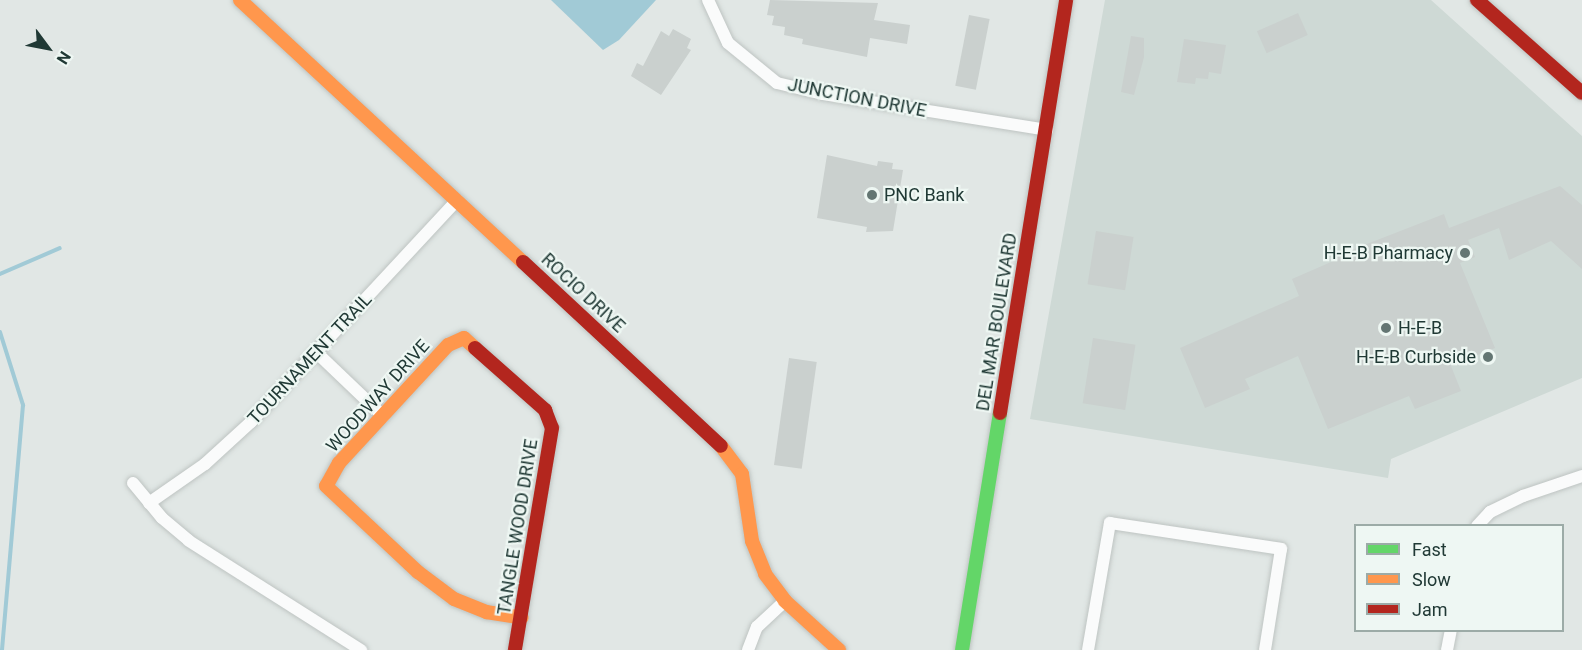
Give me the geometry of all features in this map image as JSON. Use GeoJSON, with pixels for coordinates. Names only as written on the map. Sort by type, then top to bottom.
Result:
{"type":"FeatureCollection","features":[{"type":"Feature","properties":{"kind":"street","name":"ROCIO DRIVE"},"geometry":{"type":"LineString","coordinates":[[240,0],[735,461],[746,490],[757,559],[785,601],[839,650]]}},
{"type":"Feature","properties":{"kind":"street","name":"JUNCTION DRIVE"},"geometry":{"type":"LineString","coordinates":[[708,0],[728,43],[777,82],[823,94],[1047,130]]}},
{"type":"Feature","properties":{"kind":"street","name":"DEL MAR BOULEVARD"},"geometry":{"type":"LineString","coordinates":[[962,650],[1066,0]]}},
{"type":"Feature","properties":{"kind":"street"},"geometry":{"type":"LineString","coordinates":[[1477,0],[1582,93]]}},
{"type":"Feature","properties":{"kind":"street","name":"TOURNAMENT TRAIL"},"geometry":{"type":"LineString","coordinates":[[149,503],[232,441],[458,201]]}},
{"type":"Feature","properties":{"kind":"street","name":"WOODWAY DRIVE"},"geometry":{"type":"LineString","coordinates":[[464,338],[448,345],[339,463],[326,486],[418,572],[454,599],[486,612],[522,618]]}},
{"type":"Feature","properties":{"kind":"street","name":"TANGLE WOOD DRIVE"},"geometry":{"type":"LineString","coordinates":[[464,338],[551,420],[522,618],[515,650]]}},
{"type":"Feature","properties":{"kind":"street"},"geometry":{"type":"LineString","coordinates":[[316,352],[384,416]]}},
{"type":"Feature","properties":{"kind":"street"},"geometry":{"type":"LineString","coordinates":[[1478,524],[1490,512],[1523,496],[1582,476]]}},
{"type":"Feature","properties":{"kind":"street"},"geometry":{"type":"LineString","coordinates":[[133,483],[149,503],[189,541],[361,650]]}},
{"type":"Feature","properties":{"kind":"street"},"geometry":{"type":"LineString","coordinates":[[1088,650],[1110,523],[1281,549],[1265,650]]}},
{"type":"Feature","properties":{"kind":"street"},"geometry":{"type":"LineString","coordinates":[[748,650],[758,627],[785,601]]}},
{"type":"Feature","properties":{"kind":"street"},"geometry":{"type":"LineString","coordinates":[[1447,650],[1451,632]]}},
{"type":"Feature","properties":{"kind":"shaded area"},"geometry":{"type":"Polygon","coordinates":[[[1105,0],[1431,0],[1582,136],[1582,378],[1391,459],[1388,478],[1030,419],[1105,0]]]}},
{"type":"Feature","properties":{"kind":"water"},"geometry":{"type":"Polygon","coordinates":[[[551,0],[656,0],[619,40],[603,50],[551,0]]]}},
{"type":"Feature","properties":{"kind":"building"},"geometry":{"type":"Polygon","coordinates":[[[770,0],[878,3],[874,20],[910,25],[907,44],[870,38],[867,57],[802,44],[803,39],[784,35],[785,27],[772,25],[774,16],[767,15],[770,0]]]}},
{"type":"Feature","properties":{"kind":"building"},"geometry":{"type":"Polygon","coordinates":[[[1298,13],[1308,35],[1267,53],[1257,31],[1298,13]]]}},
{"type":"Feature","properties":{"kind":"building"},"geometry":{"type":"Polygon","coordinates":[[[969,15],[990,19],[976,90],[955,86],[969,15]]]}},
{"type":"Feature","properties":{"kind":"building"},"geometry":{"type":"Polygon","coordinates":[[[673,29],[691,39],[687,48],[691,50],[661,95],[631,76],[637,63],[643,66],[661,31],[669,36],[673,29]]]}},
{"type":"Feature","properties":{"kind":"building"},"geometry":{"type":"Polygon","coordinates":[[[1131,36],[1144,38],[1144,57],[1134,95],[1121,92],[1131,36]]]}},
{"type":"Feature","properties":{"kind":"building"},"geometry":{"type":"Polygon","coordinates":[[[1184,39],[1226,45],[1221,74],[1209,72],[1208,79],[1196,78],[1195,84],[1177,82],[1184,39]]]}},
{"type":"Feature","properties":{"kind":"building"},"geometry":{"type":"Polygon","coordinates":[[[827,155],[877,166],[878,161],[893,163],[892,169],[903,170],[893,231],[866,232],[867,227],[817,218],[827,155]]]}},
{"type":"Feature","properties":{"kind":"building","name":"H-E-B"},"geometry":{"type":"Polygon","coordinates":[[[1560,186],[1582,205],[1582,269],[1551,241],[1509,260],[1499,228],[1468,240],[1475,257],[1460,263],[1495,348],[1451,366],[1461,391],[1415,409],[1409,396],[1328,429],[1298,356],[1245,379],[1250,389],[1205,408],[1180,348],[1299,296],[1292,279],[1338,259],[1336,256],[1444,214],[1449,228],[1560,186]]]}},
{"type":"Feature","properties":{"kind":"building"},"geometry":{"type":"Polygon","coordinates":[[[1096,231],[1134,237],[1125,290],[1088,284],[1096,231]]]}},
{"type":"Feature","properties":{"kind":"building"},"geometry":{"type":"Polygon","coordinates":[[[1093,338],[1135,345],[1125,410],[1083,403],[1093,338]]]}},
{"type":"Feature","properties":{"kind":"building"},"geometry":{"type":"Polygon","coordinates":[[[789,358],[817,362],[802,469],[774,465],[789,358]]]}},
{"type":"Feature","properties":{"kind":"waterway"},"geometry":{"type":"LineString","coordinates":[[0,274],[60,248]]}},
{"type":"Feature","properties":{"kind":"waterway"},"geometry":{"type":"LineString","coordinates":[[0,332],[23,405],[2,650]]}},
{"type":"Feature","properties":{"kind":"traffic: fast"},"geometry":{"type":"LineString","coordinates":[[962,650],[1000,413]]}},
{"type":"Feature","properties":{"kind":"traffic: slow"},"geometry":{"type":"LineString","coordinates":[[240,0],[523,262]]}},
{"type":"Feature","properties":{"kind":"traffic: slow"},"geometry":{"type":"LineString","coordinates":[[475,348],[464,338],[448,345],[339,463],[326,486],[418,572],[454,599],[486,612],[522,618]]}},
{"type":"Feature","properties":{"kind":"traffic: slow"},"geometry":{"type":"LineString","coordinates":[[721,446],[742,474],[752,541],[765,574],[785,601],[839,650]]}},
{"type":"Feature","properties":{"kind":"traffic: jam"},"geometry":{"type":"LineString","coordinates":[[1000,413],[1066,0]]}},
{"type":"Feature","properties":{"kind":"traffic: jam"},"geometry":{"type":"LineString","coordinates":[[1477,0],[1582,93]]}},
{"type":"Feature","properties":{"kind":"traffic: jam"},"geometry":{"type":"LineString","coordinates":[[523,262],[721,446]]}},
{"type":"Feature","properties":{"kind":"traffic: jam"},"geometry":{"type":"LineString","coordinates":[[475,348],[545,410],[552,428],[515,650]]}},
{"type":"Feature","properties":{"kind":"place","name":"PNC Bank"},"geometry":{"type":"Point","coordinates":[872,195]}},
{"type":"Feature","properties":{"kind":"place","name":"H-E-B Pharmacy"},"geometry":{"type":"Point","coordinates":[1465,253]}},
{"type":"Feature","properties":{"kind":"place","name":"H-E-B"},"geometry":{"type":"Point","coordinates":[1386,328]}},
{"type":"Feature","properties":{"kind":"place","name":"H-E-B Curbside"},"geometry":{"type":"Point","coordinates":[1488,357]}}]}
